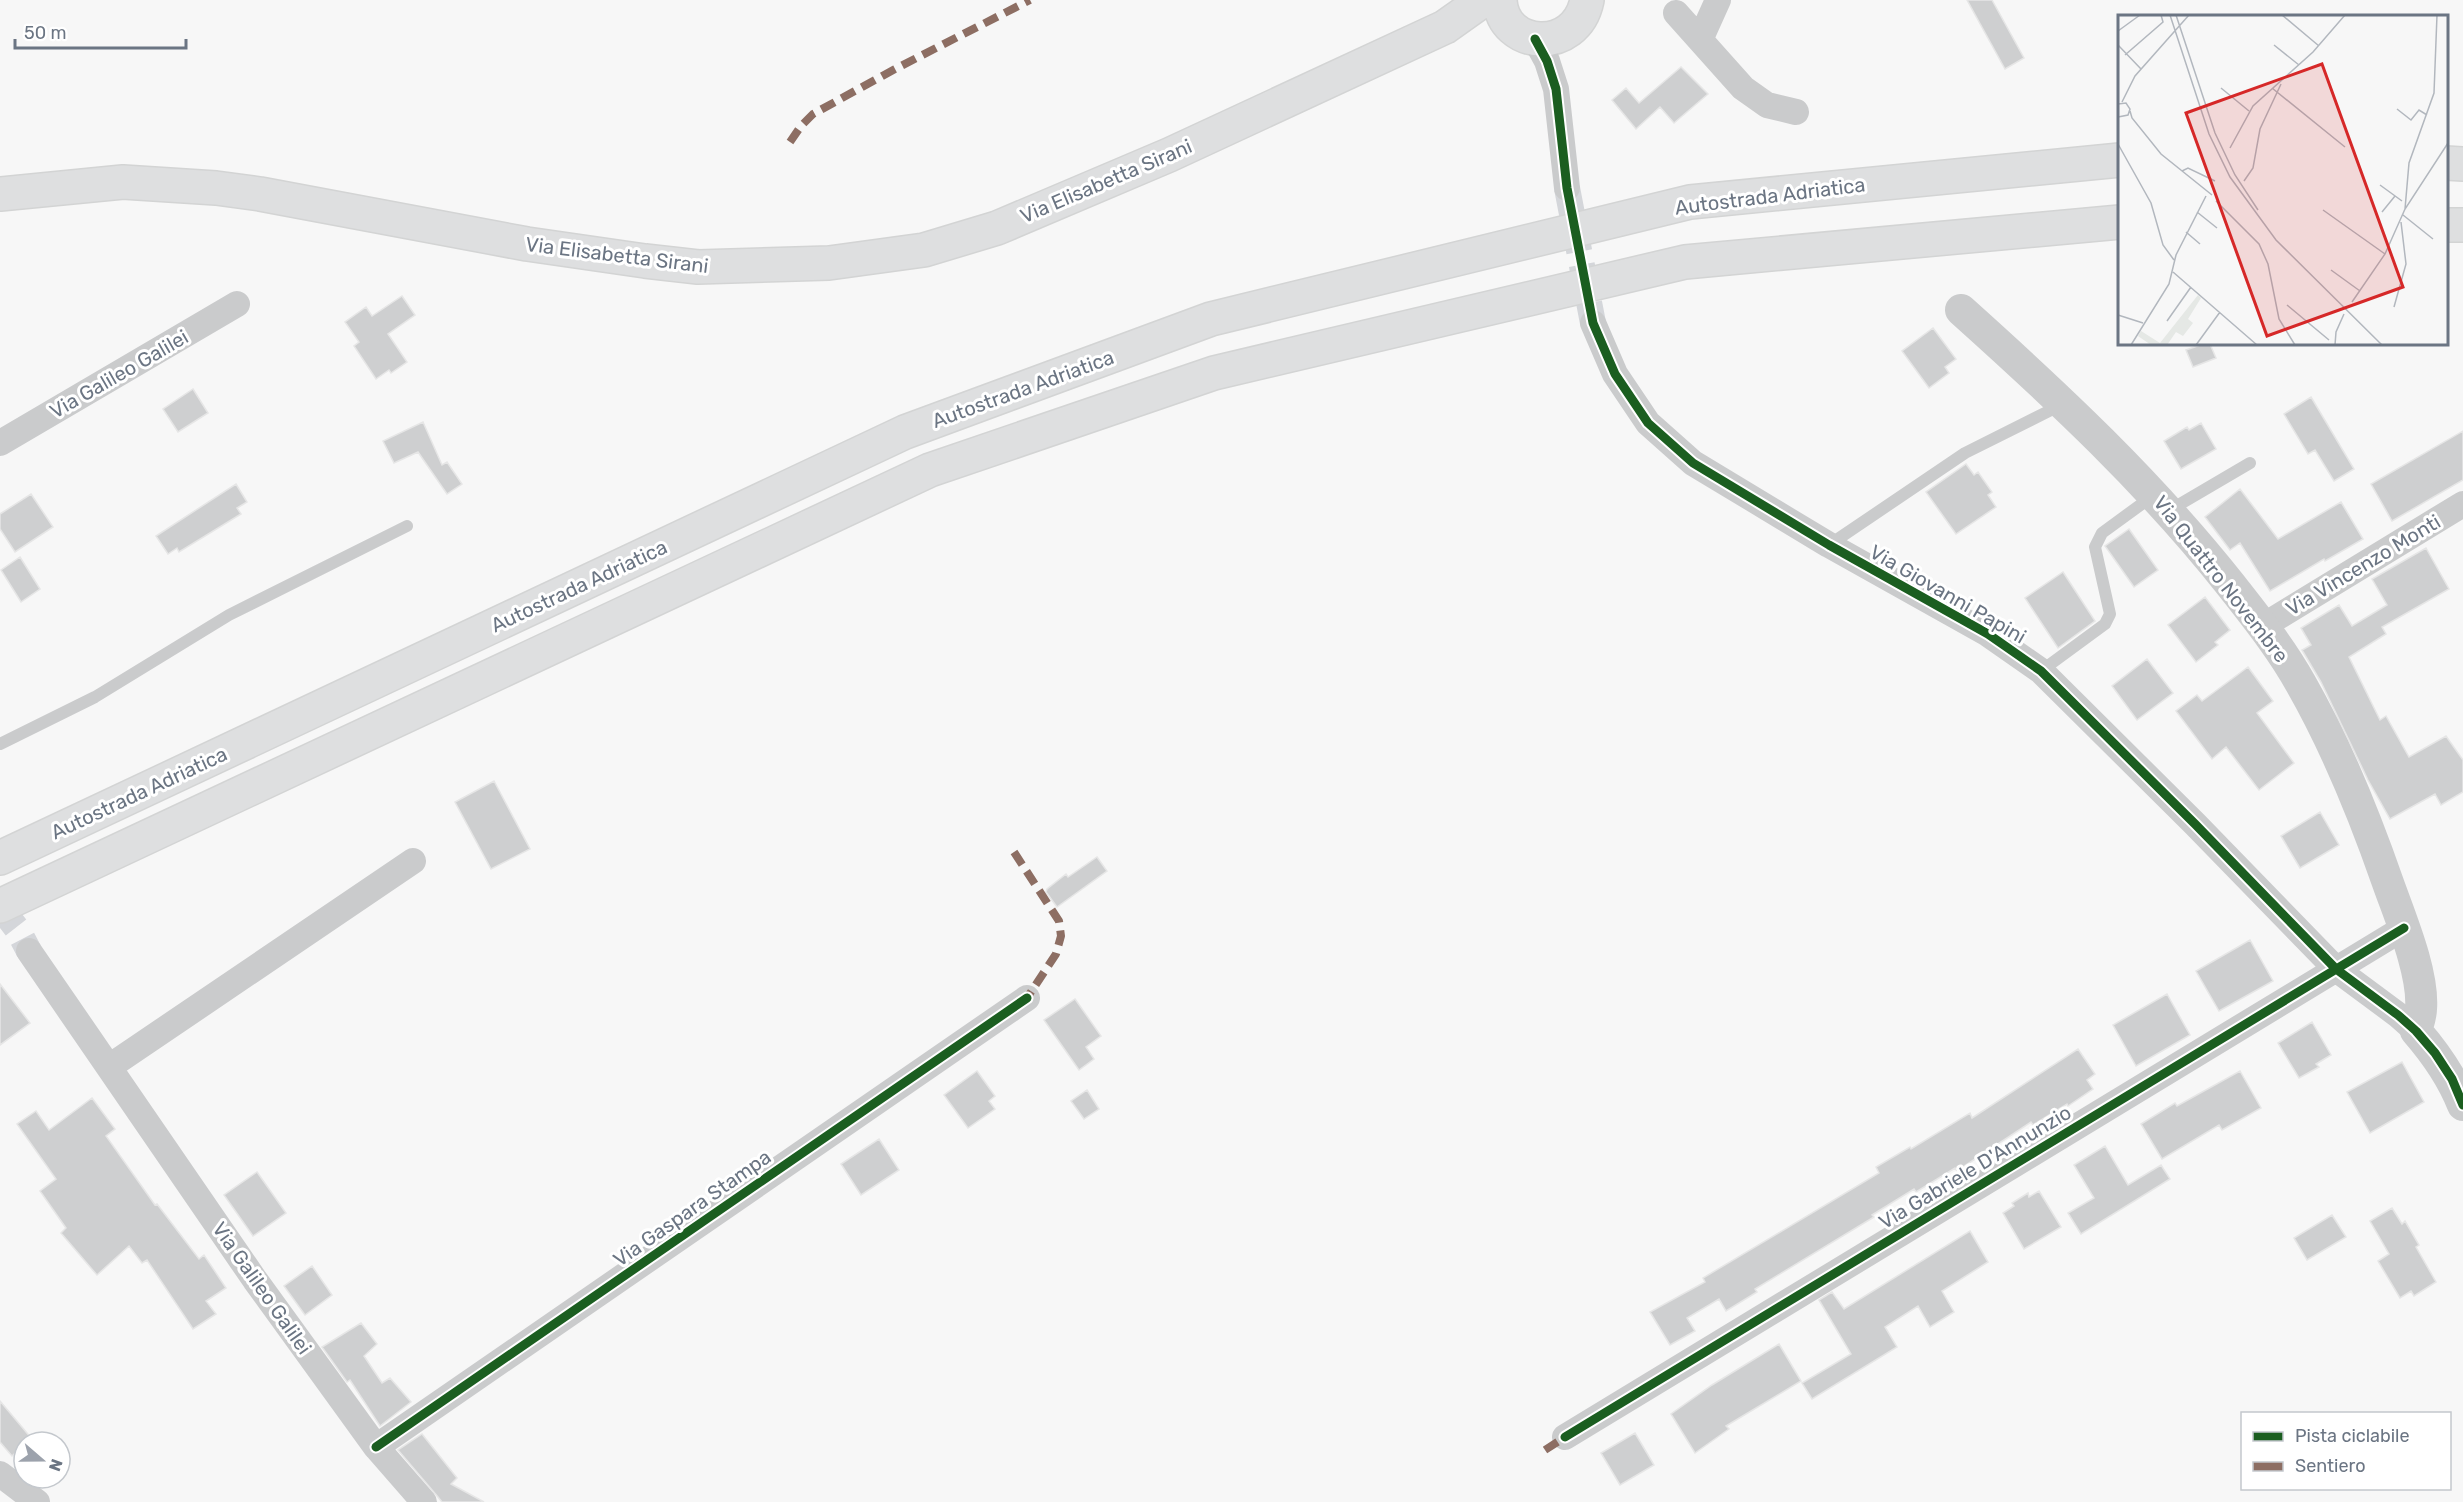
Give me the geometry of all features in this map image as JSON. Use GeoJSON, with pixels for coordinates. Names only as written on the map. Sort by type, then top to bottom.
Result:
{"type":"FeatureCollection","features":[{"type":"Feature","properties":{"kind":"main road","name":"Via Elisabetta Sirani"},"geometry":{"type":"LineString","coordinates":[[0,194],[123,182],[216,188],[283,198],[527,244],[645,261],[698,267],[829,263],[924,249],[997,228],[1169,155],[1445,27],[1483,0]]}},
{"type":"Feature","properties":{"kind":"main road"},"geometry":{"type":"LineString","coordinates":[[1570,31],[1582,16],[1587,0]]}},
{"type":"Feature","properties":{"kind":"main road","name":"Via Elisabetta Sirani"},"geometry":{"type":"LineString","coordinates":[[1445,27],[1516,22],[1559,37],[1570,31]]}},
{"type":"Feature","properties":{"kind":"main road","name":"Autostrada Adriatica"},"geometry":{"type":"LineString","coordinates":[[0,858],[905,432],[1211,319],[1690,202],[2118,160]]}},
{"type":"Feature","properties":{"kind":"main road"},"geometry":{"type":"LineString","coordinates":[[2448,163],[2463,164]]}},
{"type":"Feature","properties":{"kind":"main road"},"geometry":{"type":"LineString","coordinates":[[0,906],[930,470],[1214,373],[1685,262],[2118,222]]}},
{"type":"Feature","properties":{"kind":"street"},"geometry":{"type":"LineString","coordinates":[[1700,40],[1718,0]]}},
{"type":"Feature","properties":{"kind":"street"},"geometry":{"type":"LineString","coordinates":[[1676,13],[1743,88],[1767,105],[1796,112]]}},
{"type":"Feature","properties":{"kind":"street"},"geometry":{"type":"LineString","coordinates":[[1516,22],[1547,61],[1556,89],[1567,188]]}},
{"type":"Feature","properties":{"kind":"street"},"geometry":{"type":"LineString","coordinates":[[1556,89],[1570,31]]}},
{"type":"Feature","properties":{"kind":"street","name":"Via Galileo Galilei"},"geometry":{"type":"LineString","coordinates":[[0,443],[237,304]]}},
{"type":"Feature","properties":{"kind":"street","name":"Via Quattro Novembre"},"geometry":{"type":"LineString","coordinates":[[1961,310],[2065,404],[2162,502],[2263,626],[2300,682],[2330,738],[2373,840],[2404,928],[2421,989],[2422,1010],[2416,1031]]}},
{"type":"Feature","properties":{"kind":"street","name":"Via Giovanni Papini"},"geometry":{"type":"LineString","coordinates":[[1593,323],[1615,374],[1648,423],[1693,463],[1829,545],[1988,634],[2041,671],[2138,766],[2337,969],[2416,1031]]}},
{"type":"Feature","properties":{"kind":"street","name":"Via Vincenzo Monti"},"geometry":{"type":"LineString","coordinates":[[2263,626],[2463,504]]}},
{"type":"Feature","properties":{"kind":"street"},"geometry":{"type":"LineString","coordinates":[[109,1067],[413,861]]}},
{"type":"Feature","properties":{"kind":"street","name":"Via Gabriele D'Annunzio"},"geometry":{"type":"LineString","coordinates":[[1565,1437],[2404,928]]}},
{"type":"Feature","properties":{"kind":"street","name":"Via Galileo Galilei"},"geometry":{"type":"LineString","coordinates":[[29,951],[255,1280],[376,1447],[424,1502]]}},
{"type":"Feature","properties":{"kind":"street","name":"Via Gaspara Stampa"},"geometry":{"type":"LineString","coordinates":[[376,1447],[1027,998]]}},
{"type":"Feature","properties":{"kind":"street"},"geometry":{"type":"LineString","coordinates":[[2416,1031],[2459,1085]]}},
{"type":"Feature","properties":{"kind":"street"},"geometry":{"type":"LineString","coordinates":[[0,1474],[37,1502]]}},
{"type":"Feature","properties":{"kind":"lane"},"geometry":{"type":"LineString","coordinates":[[1829,545],[1965,453],[2065,404]]}},
{"type":"Feature","properties":{"kind":"lane"},"geometry":{"type":"LineString","coordinates":[[2041,671],[2105,624],[2110,614],[2095,547],[2102,533],[2162,502],[2250,463]]}},
{"type":"Feature","properties":{"kind":"lane"},"geometry":{"type":"LineString","coordinates":[[0,744],[95,697],[229,615],[407,526]]}},
{"type":"Feature","properties":{"kind":"building"},"geometry":{"type":"Polygon","coordinates":[[[1967,0],[1992,0],[2024,58],[2005,69],[1967,0]]]}},
{"type":"Feature","properties":{"kind":"building"},"geometry":{"type":"Polygon","coordinates":[[[1681,67],[1708,94],[1674,123],[1660,107],[1636,129],[1612,100],[1626,88],[1639,103],[1681,67]]]}},
{"type":"Feature","properties":{"kind":"building"},"geometry":{"type":"Polygon","coordinates":[[[402,296],[415,315],[388,334],[407,362],[391,373],[389,370],[376,379],[354,346],[359,342],[345,322],[366,307],[372,316],[402,296]]]}},
{"type":"Feature","properties":{"kind":"building"},"geometry":{"type":"Polygon","coordinates":[[[1933,328],[1956,359],[1945,367],[1949,373],[1929,388],[1902,351],[1933,328]]]}},
{"type":"Feature","properties":{"kind":"building"},"geometry":{"type":"Polygon","coordinates":[[[2200,345],[2210,345],[2216,358],[2193,367],[2186,350],[2200,345]]]}},
{"type":"Feature","properties":{"kind":"building"},"geometry":{"type":"Polygon","coordinates":[[[193,389],[208,413],[178,432],[163,409],[193,389]]]}},
{"type":"Feature","properties":{"kind":"building"},"geometry":{"type":"Polygon","coordinates":[[[2311,397],[2354,469],[2334,481],[2315,450],[2308,454],[2284,414],[2311,397]]]}},
{"type":"Feature","properties":{"kind":"building"},"geometry":{"type":"Polygon","coordinates":[[[423,422],[442,465],[447,462],[462,484],[447,494],[418,452],[394,463],[383,441],[423,422]]]}},
{"type":"Feature","properties":{"kind":"building"},"geometry":{"type":"Polygon","coordinates":[[[2201,423],[2216,449],[2181,469],[2164,441],[2187,427],[2189,430],[2201,423]]]}},
{"type":"Feature","properties":{"kind":"building"},"geometry":{"type":"Polygon","coordinates":[[[2463,431],[2463,480],[2392,521],[2371,484],[2463,431]]]}},
{"type":"Feature","properties":{"kind":"building"},"geometry":{"type":"Polygon","coordinates":[[[1966,464],[1974,475],[1978,472],[1992,492],[1988,495],[1996,507],[1956,534],[1926,492],[1966,464]]]}},
{"type":"Feature","properties":{"kind":"building"},"geometry":{"type":"Polygon","coordinates":[[[236,484],[247,502],[237,508],[241,514],[179,552],[177,548],[168,554],[156,536],[236,484]]]}},
{"type":"Feature","properties":{"kind":"building"},"geometry":{"type":"Polygon","coordinates":[[[2240,489],[2278,539],[2341,502],[2363,539],[2270,591],[2240,543],[2230,550],[2205,517],[2240,489]]]}},
{"type":"Feature","properties":{"kind":"building"},"geometry":{"type":"Polygon","coordinates":[[[31,494],[53,527],[15,552],[0,529],[0,514],[31,494]]]}},
{"type":"Feature","properties":{"kind":"building"},"geometry":{"type":"Polygon","coordinates":[[[2129,529],[2158,570],[2134,587],[2105,546],[2129,529]]]}},
{"type":"Feature","properties":{"kind":"building"},"geometry":{"type":"Polygon","coordinates":[[[2426,548],[2449,589],[2382,627],[2386,634],[2349,657],[2380,720],[2386,716],[2409,757],[2446,736],[2463,760],[2463,792],[2441,805],[2435,794],[2390,819],[2368,780],[2321,682],[2302,650],[2311,645],[2301,628],[2339,605],[2352,626],[2387,605],[2372,579],[2426,548]]]}},
{"type":"Feature","properties":{"kind":"building"},"geometry":{"type":"Polygon","coordinates":[[[20,557],[40,589],[21,602],[1,570],[20,557]]]}},
{"type":"Feature","properties":{"kind":"building"},"geometry":{"type":"Polygon","coordinates":[[[2063,572],[2095,621],[2058,648],[2025,598],[2063,572]]]}},
{"type":"Feature","properties":{"kind":"building"},"geometry":{"type":"Polygon","coordinates":[[[2205,597],[2230,630],[2215,642],[2218,645],[2196,662],[2168,625],[2205,597]]]}},
{"type":"Feature","properties":{"kind":"building"},"geometry":{"type":"Polygon","coordinates":[[[2147,659],[2173,693],[2137,720],[2112,686],[2147,659]]]}},
{"type":"Feature","properties":{"kind":"building"},"geometry":{"type":"Polygon","coordinates":[[[2248,667],[2273,701],[2257,713],[2294,763],[2259,790],[2226,747],[2212,759],[2176,711],[2197,695],[2202,701],[2248,667]]]}},
{"type":"Feature","properties":{"kind":"building"},"geometry":{"type":"Polygon","coordinates":[[[494,781],[530,849],[491,869],[455,802],[494,781]]]}},
{"type":"Feature","properties":{"kind":"building"},"geometry":{"type":"Polygon","coordinates":[[[2320,812],[2339,845],[2300,868],[2281,836],[2320,812]]]}},
{"type":"Feature","properties":{"kind":"building"},"geometry":{"type":"Polygon","coordinates":[[[1097,857],[1107,871],[1057,907],[1046,892],[1047,889],[1066,874],[1068,877],[1097,857]]]}},
{"type":"Feature","properties":{"kind":"building"},"geometry":{"type":"Polygon","coordinates":[[[2250,940],[2273,981],[2219,1011],[2196,971],[2250,940]]]}},
{"type":"Feature","properties":{"kind":"building"},"geometry":{"type":"Polygon","coordinates":[[[0,984],[30,1023],[0,1045],[0,984]]]}},
{"type":"Feature","properties":{"kind":"building"},"geometry":{"type":"Polygon","coordinates":[[[2167,994],[2190,1035],[2136,1066],[2113,1025],[2167,994]]]}},
{"type":"Feature","properties":{"kind":"building"},"geometry":{"type":"Polygon","coordinates":[[[1075,999],[1101,1036],[1086,1047],[1094,1059],[1079,1070],[1044,1020],[1075,999]]]}},
{"type":"Feature","properties":{"kind":"building"},"geometry":{"type":"Polygon","coordinates":[[[2312,1022],[2331,1055],[2316,1064],[2319,1067],[2299,1078],[2278,1043],[2312,1022]]]}},
{"type":"Feature","properties":{"kind":"building"},"geometry":{"type":"Polygon","coordinates":[[[2078,1049],[2095,1074],[2087,1080],[2093,1089],[2033,1125],[2031,1122],[1957,1171],[1955,1168],[1916,1192],[1914,1189],[1872,1215],[1874,1217],[1755,1289],[1757,1292],[1726,1311],[1719,1299],[1687,1318],[1695,1331],[1670,1345],[1650,1312],[1705,1282],[1703,1278],[1879,1173],[1876,1167],[1910,1147],[1911,1149],[1970,1113],[1972,1118],[2078,1049]]]}},
{"type":"Feature","properties":{"kind":"building"},"geometry":{"type":"Polygon","coordinates":[[[2402,1062],[2424,1102],[2370,1133],[2347,1092],[2402,1062]]]}},
{"type":"Feature","properties":{"kind":"building"},"geometry":{"type":"Polygon","coordinates":[[[977,1071],[995,1096],[989,1101],[995,1109],[968,1128],[944,1095],[977,1071]]]}},
{"type":"Feature","properties":{"kind":"building"},"geometry":{"type":"Polygon","coordinates":[[[2240,1071],[2261,1108],[2222,1130],[2219,1125],[2162,1159],[2141,1124],[2175,1103],[2177,1106],[2240,1071]]]}},
{"type":"Feature","properties":{"kind":"building"},"geometry":{"type":"Polygon","coordinates":[[[1087,1090],[1099,1109],[1084,1119],[1071,1101],[1087,1090]]]}},
{"type":"Feature","properties":{"kind":"building"},"geometry":{"type":"Polygon","coordinates":[[[92,1098],[115,1129],[106,1136],[155,1205],[157,1204],[199,1259],[204,1255],[226,1288],[206,1301],[216,1314],[193,1329],[147,1260],[142,1263],[129,1246],[97,1275],[61,1233],[66,1228],[40,1191],[56,1179],[17,1124],[36,1111],[49,1130],[92,1098]]]}},
{"type":"Feature","properties":{"kind":"building"},"geometry":{"type":"Polygon","coordinates":[[[879,1139],[899,1170],[861,1195],[841,1164],[879,1139]]]}},
{"type":"Feature","properties":{"kind":"building"},"geometry":{"type":"Polygon","coordinates":[[[2105,1146],[2128,1185],[2161,1165],[2170,1179],[2081,1234],[2068,1213],[2094,1198],[2074,1165],[2105,1146]]]}},
{"type":"Feature","properties":{"kind":"building"},"geometry":{"type":"Polygon","coordinates":[[[257,1172],[286,1213],[253,1236],[224,1195],[257,1172]]]}},
{"type":"Feature","properties":{"kind":"building"},"geometry":{"type":"Polygon","coordinates":[[[2039,1191],[2061,1227],[2024,1249],[2003,1213],[2014,1206],[2012,1203],[2028,1193],[2029,1197],[2039,1191]]]}},
{"type":"Feature","properties":{"kind":"building"},"geometry":{"type":"Polygon","coordinates":[[[2392,1208],[2402,1224],[2405,1221],[2419,1245],[2416,1247],[2436,1282],[2414,1296],[2411,1291],[2400,1298],[2378,1261],[2389,1254],[2370,1221],[2392,1208]]]}},
{"type":"Feature","properties":{"kind":"building"},"geometry":{"type":"Polygon","coordinates":[[[2332,1215],[2346,1237],[2307,1260],[2294,1238],[2332,1215]]]}},
{"type":"Feature","properties":{"kind":"building"},"geometry":{"type":"Polygon","coordinates":[[[1970,1231],[1988,1262],[1942,1291],[1954,1312],[1930,1327],[1918,1306],[1885,1327],[1897,1347],[1812,1399],[1802,1383],[1851,1354],[1819,1300],[1832,1292],[1844,1309],[1970,1231]]]}},
{"type":"Feature","properties":{"kind":"building"},"geometry":{"type":"Polygon","coordinates":[[[312,1266],[332,1295],[305,1315],[284,1286],[312,1266]]]}},
{"type":"Feature","properties":{"kind":"building"},"geometry":{"type":"Polygon","coordinates":[[[361,1323],[377,1344],[364,1356],[382,1383],[390,1378],[411,1402],[380,1426],[350,1380],[347,1382],[322,1347],[361,1323]]]}},
{"type":"Feature","properties":{"kind":"building"},"geometry":{"type":"Polygon","coordinates":[[[1779,1344],[1801,1381],[1726,1426],[1729,1429],[1695,1453],[1671,1414],[1712,1385],[1779,1344]]]}},
{"type":"Feature","properties":{"kind":"building"},"geometry":{"type":"Polygon","coordinates":[[[0,1401],[24,1430],[12,1430],[12,1456],[0,1442],[0,1401]]]}},
{"type":"Feature","properties":{"kind":"building"},"geometry":{"type":"Polygon","coordinates":[[[1635,1433],[1654,1465],[1620,1485],[1601,1453],[1635,1433]]]}},
{"type":"Feature","properties":{"kind":"building"},"geometry":{"type":"Polygon","coordinates":[[[422,1434],[457,1478],[451,1484],[484,1502],[442,1502],[398,1450],[422,1434]]]}},
{"type":"Feature","properties":{"kind":"tunnel"},"geometry":{"type":"LineString","coordinates":[[1567,188],[1593,323]]}},
{"type":"Feature","properties":{"kind":"tunnel"},"geometry":{"type":"LineString","coordinates":[[0,907],[18,930],[29,951]]}},
{"type":"Feature","properties":{"kind":"marked path"},"geometry":{"type":"LineString","coordinates":[[790,142],[813,114],[1030,0]]}},
{"type":"Feature","properties":{"kind":"marked path"},"geometry":{"type":"LineString","coordinates":[[1014,852],[1059,921],[1061,936],[1056,954],[1027,998]]}},
{"type":"Feature","properties":{"kind":"marked path"},"geometry":{"type":"LineString","coordinates":[[1545,1450],[1565,1437]]}},
{"type":"Feature","properties":{"kind":"cycle path"},"geometry":{"type":"LineString","coordinates":[[1535,39],[1547,61],[1556,89],[1567,188],[1593,323],[1615,374],[1648,423],[1693,463],[1829,545],[1988,634],[2041,671],[2195,824],[2336,969],[2416,1031],[2435,1053],[2452,1079],[2463,1105]]}},
{"type":"Feature","properties":{"kind":"cycle path"},"geometry":{"type":"LineString","coordinates":[[1565,1437],[2404,928]]}},
{"type":"Feature","properties":{"kind":"cycle path"},"geometry":{"type":"LineString","coordinates":[[376,1447],[1027,998]]}}]}
